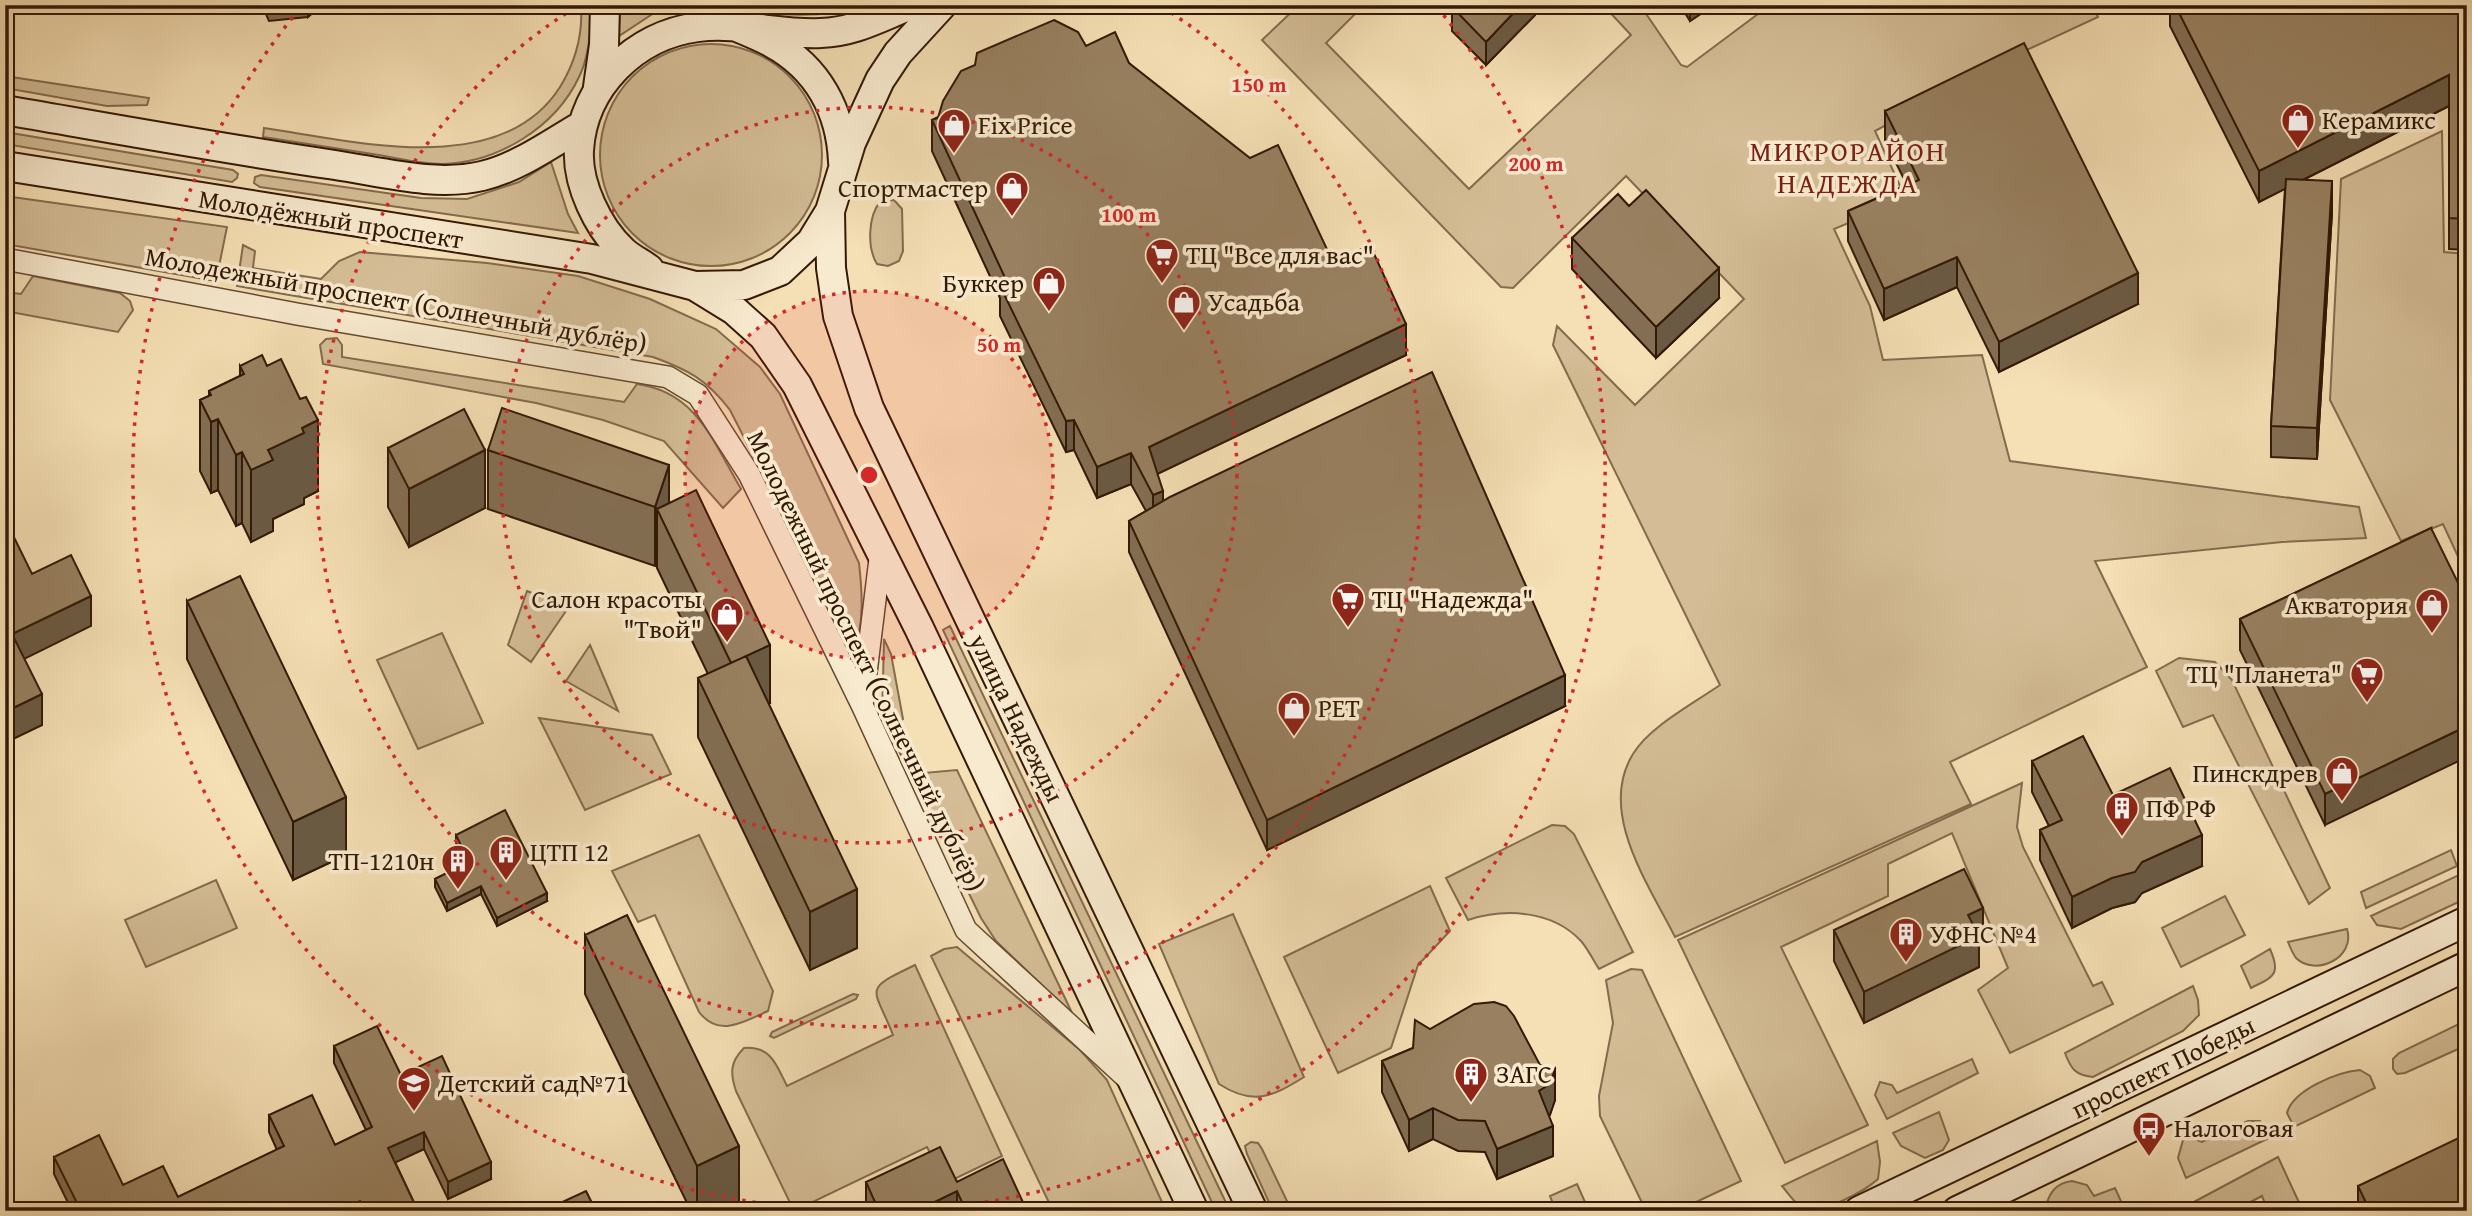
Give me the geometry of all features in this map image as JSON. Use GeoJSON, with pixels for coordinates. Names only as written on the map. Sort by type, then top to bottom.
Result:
{"type":"FeatureCollection","features":[{"type":"Feature","properties":{"kind":"main road"},"geometry":{"type":"LineString","coordinates":[[598,87],[604,45],[605,5]]}},
{"type":"Feature","properties":{"kind":"main road"},"geometry":{"type":"LineString","coordinates":[[694,5],[741,29]]}},
{"type":"Feature","properties":{"kind":"main road","name":"Молодёжный проспект"},"geometry":{"type":"LineString","coordinates":[[657,274],[622,250],[595,212],[582,177],[579,153],[582,127],[598,87],[627,56],[664,36],[699,26],[820,33],[852,29],[911,5]]}},
{"type":"Feature","properties":{"kind":"main road","name":"Молодёжный проспект"},"geometry":{"type":"LineString","coordinates":[[5,166],[592,259],[695,286],[744,285],[780,271],[811,242],[830,211],[851,143],[880,80],[898,53],[942,5]]}},
{"type":"Feature","properties":{"kind":"main road","name":"Молодёжный проспект"},"geometry":{"type":"LineString","coordinates":[[741,29],[772,43],[800,61],[822,87],[839,122],[844,172]]}},
{"type":"Feature","properties":{"kind":"main road","name":"Молодёжный проспект"},"geometry":{"type":"LineString","coordinates":[[5,110],[396,175],[451,180],[482,176],[510,167],[582,127]]}},
{"type":"Feature","properties":{"kind":"main road","name":"улица Надежды"},"geometry":{"type":"LineString","coordinates":[[830,211],[831,268],[838,316],[869,408],[1253,1211]]}},
{"type":"Feature","properties":{"kind":"main road","name":"улица Надежды"},"geometry":{"type":"LineString","coordinates":[[695,286],[734,310],[763,336],[797,385],[881,551],[1194,1211]]}},
{"type":"Feature","properties":{"kind":"main road","name":"проспект Победы"},"geometry":{"type":"LineString","coordinates":[[1859,1211],[2467,921]]}},
{"type":"Feature","properties":{"kind":"main road","name":"проспект Победы"},"geometry":{"type":"LineString","coordinates":[[1957,1211],[2467,966]]}},
{"type":"Feature","properties":{"kind":"street","name":"Молодежный проспект (Солнечный дублёр)"},"geometry":{"type":"LineString","coordinates":[[5,259],[297,314],[668,377],[698,394],[748,474],[862,705],[966,930],[1137,1088]]}},
{"type":"Feature","properties":{"kind":"street"},"geometry":{"type":"LineString","coordinates":[[862,705],[881,551]]}},
{"type":"Feature","properties":{"kind":"shaded area"},"geometry":{"type":"Polygon","coordinates":[[[581,5],[592,5],[593,10],[587,53],[579,77],[555,112],[540,127],[503,149],[463,162],[434,164],[263,137],[264,128],[382,145],[424,147],[464,144],[502,134],[534,116],[560,87],[577,48],[581,5]]]}},
{"type":"Feature","properties":{"kind":"shaded area"},"geometry":{"type":"Polygon","coordinates":[[[620,5],[658,5],[657,11],[619,36],[620,5]]]}},
{"type":"Feature","properties":{"kind":"shaded area"},"geometry":{"type":"Polygon","coordinates":[[[738,5],[864,5],[834,12],[801,15],[768,12],[738,5]]]}},
{"type":"Feature","properties":{"kind":"shaded area"},"geometry":{"type":"Polygon","coordinates":[[[1299,5],[1364,5],[1326,43],[1469,189],[1631,35],[1603,5],[1640,5],[1681,65],[1687,67],[1770,5],[2092,5],[2098,17],[2018,54],[1875,131],[1906,199],[1834,229],[1870,306],[1883,360],[1982,355],[2010,461],[2359,507],[2366,538],[2282,542],[2095,561],[2147,667],[1950,762],[1971,804],[1675,937],[1631,848],[1621,800],[1623,776],[1633,754],[1650,734],[1720,685],[1553,345],[1557,326],[1635,405],[1744,299],[1626,176],[1513,288],[1501,287],[1262,40],[1299,5]]]}},
{"type":"Feature","properties":{"kind":"shaded area"},"geometry":{"type":"Polygon","coordinates":[[[711,44],[753,53],[772,63],[789,77],[803,94],[813,113],[822,155],[813,197],[803,216],[789,233],[772,247],[753,257],[711,266],[669,257],[650,247],[633,233],[619,216],[609,197],[600,155],[609,113],[619,94],[633,77],[650,63],[669,53],[711,44]]]}},
{"type":"Feature","properties":{"kind":"shaded area"},"geometry":{"type":"Polygon","coordinates":[[[5,76],[149,98],[147,105],[107,106],[5,88],[5,76]]]}},
{"type":"Feature","properties":{"kind":"shaded area"},"geometry":{"type":"Polygon","coordinates":[[[2442,131],[2444,252],[2467,254],[2467,576],[2443,524],[2401,541],[2330,400],[2341,179],[2442,131]]]}},
{"type":"Feature","properties":{"kind":"shaded area"},"geometry":{"type":"Polygon","coordinates":[[[5,132],[233,170],[238,174],[232,182],[5,144],[5,132]]]}},
{"type":"Feature","properties":{"kind":"shaded area"},"geometry":{"type":"Polygon","coordinates":[[[551,162],[568,214],[578,233],[260,187],[254,183],[255,177],[261,175],[421,198],[467,199],[519,182],[551,162]]]}},
{"type":"Feature","properties":{"kind":"shaded area"},"geometry":{"type":"Polygon","coordinates":[[[5,196],[227,227],[216,281],[5,244],[5,196]]]}},
{"type":"Feature","properties":{"kind":"shaded area"},"geometry":{"type":"Polygon","coordinates":[[[894,200],[902,209],[903,251],[899,261],[888,266],[877,264],[870,232],[873,215],[880,202],[894,200]]]}},
{"type":"Feature","properties":{"kind":"shaded area"},"geometry":{"type":"Polygon","coordinates":[[[243,245],[255,251],[253,268],[321,279],[339,261],[360,252],[487,263],[578,276],[650,299],[716,329],[760,367],[780,394],[859,563],[861,619],[853,651],[730,410],[696,377],[653,357],[237,286],[243,245]]]}},
{"type":"Feature","properties":{"kind":"shaded area"},"geometry":{"type":"Polygon","coordinates":[[[33,276],[120,293],[130,301],[133,310],[118,332],[5,311],[5,292],[21,294],[33,276]]]}},
{"type":"Feature","properties":{"kind":"shaded area"},"geometry":{"type":"Polygon","coordinates":[[[337,338],[342,345],[342,357],[624,402],[637,384],[658,389],[675,397],[701,422],[741,489],[723,508],[664,441],[603,420],[536,403],[323,364],[320,345],[326,339],[337,338]]]}},
{"type":"Feature","properties":{"kind":"shaded area"},"geometry":{"type":"Polygon","coordinates":[[[527,591],[568,608],[531,662],[508,645],[527,591]]]}},
{"type":"Feature","properties":{"kind":"shaded area"},"geometry":{"type":"Polygon","coordinates":[[[950,626],[1230,1211],[1216,1211],[943,630],[950,626]]]}},
{"type":"Feature","properties":{"kind":"shaded area"},"geometry":{"type":"Polygon","coordinates":[[[442,633],[483,723],[418,749],[377,660],[442,633]]]}},
{"type":"Feature","properties":{"kind":"shaded area"},"geometry":{"type":"Polygon","coordinates":[[[884,639],[891,654],[903,719],[887,728],[882,719],[884,639]]]}},
{"type":"Feature","properties":{"kind":"shaded area"},"geometry":{"type":"Polygon","coordinates":[[[590,645],[618,711],[566,681],[590,645]]]}},
{"type":"Feature","properties":{"kind":"shaded area"},"geometry":{"type":"Polygon","coordinates":[[[2179,658],[2215,662],[2232,680],[2330,888],[2309,904],[2213,715],[2183,727],[2156,671],[2179,658]]]}},
{"type":"Feature","properties":{"kind":"shaded area"},"geometry":{"type":"Polygon","coordinates":[[[539,718],[652,735],[671,774],[585,810],[539,718]]]}},
{"type":"Feature","properties":{"kind":"shaded area"},"geometry":{"type":"Polygon","coordinates":[[[907,737],[924,773],[957,770],[1073,1015],[996,941],[981,918],[895,743],[907,737]]]}},
{"type":"Feature","properties":{"kind":"shaded area"},"geometry":{"type":"Polygon","coordinates":[[[2022,783],[2017,827],[2023,847],[2093,986],[2102,982],[2113,1004],[2010,1053],[1978,990],[2008,968],[1952,833],[1888,864],[1888,896],[1781,947],[1868,1125],[1785,1163],[1678,940],[2022,783]]]}},
{"type":"Feature","properties":{"kind":"shaded area"},"geometry":{"type":"Polygon","coordinates":[[[1552,825],[1565,826],[1574,834],[1633,952],[1599,969],[1581,941],[1556,923],[1528,914],[1512,913],[1468,920],[1446,878],[1552,825]]]}},
{"type":"Feature","properties":{"kind":"shaded area"},"geometry":{"type":"Polygon","coordinates":[[[699,835],[773,991],[768,1011],[732,1025],[715,1024],[699,1012],[655,915],[638,922],[612,871],[699,835]]]}},
{"type":"Feature","properties":{"kind":"shaded area"},"geometry":{"type":"Polygon","coordinates":[[[2451,850],[2457,866],[2366,908],[2361,892],[2451,850]]]}},
{"type":"Feature","properties":{"kind":"shaded area"},"geometry":{"type":"Polygon","coordinates":[[[2461,874],[2467,888],[2467,898],[2401,929],[2377,925],[2371,916],[2461,874]]]}},
{"type":"Feature","properties":{"kind":"shaded area"},"geometry":{"type":"Polygon","coordinates":[[[216,880],[237,928],[146,967],[125,920],[216,880]]]}},
{"type":"Feature","properties":{"kind":"shaded area"},"geometry":{"type":"Polygon","coordinates":[[[1430,886],[1450,931],[1418,965],[1391,1048],[1338,1073],[1284,957],[1430,886]]]}},
{"type":"Feature","properties":{"kind":"shaded area"},"geometry":{"type":"Polygon","coordinates":[[[2225,896],[2245,935],[2181,967],[2162,928],[2225,896]]]}},
{"type":"Feature","properties":{"kind":"shaded area"},"geometry":{"type":"Polygon","coordinates":[[[1233,914],[1304,1077],[1282,1090],[1262,1096],[1242,1095],[1219,1084],[1159,944],[1233,914]]]}},
{"type":"Feature","properties":{"kind":"shaded area"},"geometry":{"type":"Polygon","coordinates":[[[2347,929],[2346,948],[2332,962],[2323,965],[2313,966],[2296,958],[2288,942],[2347,929]]]}},
{"type":"Feature","properties":{"kind":"shaded area"},"geometry":{"type":"Polygon","coordinates":[[[957,947],[1080,1050],[1107,1080],[1166,1211],[1053,1211],[931,956],[944,949],[957,947]]]}},
{"type":"Feature","properties":{"kind":"shaded area"},"geometry":{"type":"Polygon","coordinates":[[[2270,949],[2275,970],[2265,981],[2251,988],[2241,966],[2270,949]]]}},
{"type":"Feature","properties":{"kind":"shaded area"},"geometry":{"type":"Polygon","coordinates":[[[915,965],[1002,1156],[946,1183],[927,1147],[794,1211],[736,1091],[732,1073],[736,1058],[744,1048],[767,1053],[787,1086],[893,1035],[877,998],[877,991],[886,980],[915,965]]]}},
{"type":"Feature","properties":{"kind":"shaded area"},"geometry":{"type":"Polygon","coordinates":[[[1631,969],[1642,970],[1741,1181],[1677,1211],[1646,1211],[1600,1116],[1599,1096],[1613,1023],[1606,980],[1631,969]]]}},
{"type":"Feature","properties":{"kind":"shaded area"},"geometry":{"type":"Polygon","coordinates":[[[2193,986],[2199,1015],[2183,1031],[2093,1077],[2082,1075],[2072,1067],[2065,1053],[2193,986]]]}},
{"type":"Feature","properties":{"kind":"shaded area"},"geometry":{"type":"Polygon","coordinates":[[[853,994],[858,995],[856,999],[774,1038],[770,1036],[772,1032],[853,994]]]}},
{"type":"Feature","properties":{"kind":"shaded area"},"geometry":{"type":"Polygon","coordinates":[[[2467,1020],[2467,1045],[2405,1073],[2397,1074],[2393,1069],[2393,1059],[2399,1053],[2467,1020]]]}},
{"type":"Feature","properties":{"kind":"shaded area"},"geometry":{"type":"Polygon","coordinates":[[[1972,1059],[1978,1073],[1887,1119],[1875,1095],[1880,1082],[1892,1085],[1897,1093],[1972,1059]]]}},
{"type":"Feature","properties":{"kind":"shaded area"},"geometry":{"type":"Polygon","coordinates":[[[2360,1070],[2370,1076],[2375,1088],[2294,1127],[2287,1113],[2298,1097],[2328,1078],[2360,1070]]]}},
{"type":"Feature","properties":{"kind":"shaded area"},"geometry":{"type":"Polygon","coordinates":[[[1939,1112],[1949,1140],[1943,1150],[1925,1158],[1901,1146],[1893,1133],[1939,1112]]]}},
{"type":"Feature","properties":{"kind":"shaded area"},"geometry":{"type":"Polygon","coordinates":[[[2248,1121],[2260,1121],[2271,1137],[2186,1178],[2178,1158],[2183,1140],[2189,1137],[2202,1142],[2248,1121]]]}},
{"type":"Feature","properties":{"kind":"shaded area"},"geometry":{"type":"Polygon","coordinates":[[[1877,1141],[1880,1162],[1878,1179],[1844,1200],[1823,1208],[1807,1209],[1796,1203],[1782,1186],[1877,1141]]]}},
{"type":"Feature","properties":{"kind":"shaded area"},"geometry":{"type":"Polygon","coordinates":[[[1251,1142],[1258,1143],[1262,1149],[1287,1201],[1288,1211],[1273,1211],[1247,1154],[1245,1146],[1251,1142]]]}},
{"type":"Feature","properties":{"kind":"shaded area"},"geometry":{"type":"Polygon","coordinates":[[[2278,1157],[2303,1211],[2268,1211],[2262,1196],[2233,1211],[2177,1211],[2278,1157]]]}},
{"type":"Feature","properties":{"kind":"shaded area"},"geometry":{"type":"Polygon","coordinates":[[[2072,1181],[2087,1185],[2094,1196],[2115,1188],[2124,1208],[2118,1211],[2045,1211],[2053,1190],[2072,1181]]]}},
{"type":"Feature","properties":{"kind":"shaded area"},"geometry":{"type":"Polygon","coordinates":[[[1577,1184],[1589,1211],[1556,1211],[1550,1196],[1577,1184]]]}},
{"type":"Feature","properties":{"kind":"building"},"geometry":{"type":"Polygon","coordinates":[[[1521,5],[1486,42],[1452,7],[1521,5]]]}},
{"type":"Feature","properties":{"kind":"building","name":"Керамикс"},"geometry":{"type":"Polygon","coordinates":[[[2175,5],[2467,5],[2467,219],[2449,218],[2449,75],[2259,171],[2175,5]]]}},
{"type":"Feature","properties":{"kind":"building","name":"ТЦ \"Все для вас\""},"geometry":{"type":"Polygon","coordinates":[[[1054,20],[1078,32],[1086,46],[1115,32],[1129,63],[1250,158],[1278,145],[1333,262],[1370,245],[1406,324],[1149,447],[1163,491],[1153,495],[1131,453],[1097,467],[1074,420],[1066,421],[1000,286],[1007,282],[932,120],[938,118],[943,101],[961,71],[975,65],[977,53],[1054,20]]]}},
{"type":"Feature","properties":{"kind":"building"},"geometry":{"type":"Polygon","coordinates":[[[2024,43],[2138,273],[1999,342],[1957,257],[1884,289],[1848,211],[1919,180],[1885,111],[2024,43]]]}},
{"type":"Feature","properties":{"kind":"building"},"geometry":{"type":"Polygon","coordinates":[[[2286,179],[2332,181],[2317,428],[2271,426],[2286,179]]]}},
{"type":"Feature","properties":{"kind":"building"},"geometry":{"type":"Polygon","coordinates":[[[1646,190],[1719,268],[1656,327],[1572,238],[1618,194],[1629,206],[1646,190]]]}},
{"type":"Feature","properties":{"kind":"building"},"geometry":{"type":"Polygon","coordinates":[[[262,355],[267,366],[281,359],[300,399],[306,397],[318,420],[302,428],[304,433],[268,450],[273,460],[251,470],[242,452],[236,455],[218,419],[211,422],[200,400],[211,395],[209,391],[244,374],[240,366],[262,355]]]}},
{"type":"Feature","properties":{"kind":"building","name":"ТЦ \"Надежда\""},"geometry":{"type":"Polygon","coordinates":[[[1432,372],[1565,675],[1267,820],[1129,521],[1170,497],[1432,372]]]}},
{"type":"Feature","properties":{"kind":"building"},"geometry":{"type":"Polygon","coordinates":[[[502,408],[669,465],[655,507],[488,450],[502,408]]]}},
{"type":"Feature","properties":{"kind":"building"},"geometry":{"type":"Polygon","coordinates":[[[464,409],[485,450],[409,489],[388,448],[464,409]]]}},
{"type":"Feature","properties":{"kind":"building"},"geometry":{"type":"Polygon","coordinates":[[[696,490],[770,645],[731,663],[657,509],[696,490]]]}},
{"type":"Feature","properties":{"kind":"building"},"geometry":{"type":"Polygon","coordinates":[[[5,519],[32,574],[71,555],[91,596],[12,634],[42,694],[5,712],[5,519]]]}},
{"type":"Feature","properties":{"kind":"building","name":"ТЦ \"Планета\""},"geometry":{"type":"Polygon","coordinates":[[[2431,528],[2467,601],[2467,726],[2325,794],[2240,619],[2431,528]]]}},
{"type":"Feature","properties":{"kind":"building"},"geometry":{"type":"Polygon","coordinates":[[[240,576],[346,797],[293,822],[187,601],[240,576]]]}},
{"type":"Feature","properties":{"kind":"building"},"geometry":{"type":"Polygon","coordinates":[[[746,656],[857,889],[810,912],[698,678],[746,656]]]}},
{"type":"Feature","properties":{"kind":"building","name":"ПФ РФ"},"geometry":{"type":"Polygon","coordinates":[[[2083,736],[2113,795],[2170,768],[2202,835],[2142,862],[2135,872],[2112,878],[2072,897],[2040,830],[2062,820],[2032,761],[2083,736]]]}},
{"type":"Feature","properties":{"kind":"building","name":"ЦТП 12"},"geometry":{"type":"Polygon","coordinates":[[[505,810],[547,893],[497,918],[481,886],[447,903],[435,879],[469,862],[456,835],[505,810]]]}},
{"type":"Feature","properties":{"kind":"building"},"geometry":{"type":"Polygon","coordinates":[[[1964,869],[1983,908],[1968,915],[1979,936],[1864,992],[1834,930],[1964,869]]]}},
{"type":"Feature","properties":{"kind":"building"},"geometry":{"type":"Polygon","coordinates":[[[627,915],[739,1146],[697,1166],[585,935],[627,915]]]}},
{"type":"Feature","properties":{"kind":"building","name":"ЗАГС"},"geometry":{"type":"Polygon","coordinates":[[[1494,1002],[1506,1006],[1514,1016],[1540,1065],[1555,1069],[1550,1084],[1539,1091],[1553,1126],[1497,1149],[1485,1121],[1458,1120],[1433,1108],[1409,1120],[1382,1061],[1413,1048],[1415,1020],[1430,1029],[1474,1004],[1494,1002]]]}},
{"type":"Feature","properties":{"kind":"building"},"geometry":{"type":"Polygon","coordinates":[[[377,1026],[401,1075],[442,1056],[491,1162],[448,1182],[424,1132],[388,1148],[418,1211],[364,1211],[360,1201],[338,1211],[81,1211],[54,1157],[99,1135],[123,1185],[163,1166],[178,1197],[284,1146],[269,1115],[312,1095],[335,1145],[372,1127],[334,1046],[377,1026]]]}},
{"type":"Feature","properties":{"kind":"building"},"geometry":{"type":"Polygon","coordinates":[[[2467,1134],[2467,1211],[2370,1211],[2358,1186],[2467,1134]]]}},
{"type":"Feature","properties":{"kind":"building"},"geometry":{"type":"Polygon","coordinates":[[[940,1147],[957,1182],[1003,1159],[1027,1211],[966,1211],[957,1191],[916,1211],[879,1211],[866,1182],[940,1147]]]}},
{"type":"Feature","properties":{"kind":"building"},"geometry":{"type":"Polygon","coordinates":[[[586,1191],[596,1211],[543,1211],[586,1191]]]}},
{"type":"Feature","properties":{"kind":"building"},"geometry":{"type":"Polygon","coordinates":[[[36,1205],[38,1211],[24,1211],[36,1205]]]}},
{"type":"Feature","properties":{"kind":"place","name":"Керамикс"},"geometry":{"type":"Point","coordinates":[2298,150]}},
{"type":"Feature","properties":{"kind":"place","name":"Fix Price"},"geometry":{"type":"Point","coordinates":[954,155]}},
{"type":"Feature","properties":{"kind":"place","name":"Спортмастер"},"geometry":{"type":"Point","coordinates":[1012,218]}},
{"type":"Feature","properties":{"kind":"place","name":"ТЦ \"Все для вас\""},"geometry":{"type":"Point","coordinates":[1162,285]}},
{"type":"Feature","properties":{"kind":"place","name":"Буккер"},"geometry":{"type":"Point","coordinates":[1049,313]}},
{"type":"Feature","properties":{"kind":"place","name":"Усадьба"},"geometry":{"type":"Point","coordinates":[1184,332]}},
{"type":"Feature","properties":{"kind":"place","name":"ТЦ \"Надежда\""},"geometry":{"type":"Point","coordinates":[1348,629]}},
{"type":"Feature","properties":{"kind":"place","name":"Акватория"},"geometry":{"type":"Point","coordinates":[2432,635]}},
{"type":"Feature","properties":{"kind":"place","name":"Салон красоты \"Твой\""},"geometry":{"type":"Point","coordinates":[727,644]}},
{"type":"Feature","properties":{"kind":"place","name":"ТЦ \"Планета\""},"geometry":{"type":"Point","coordinates":[2367,704]}},
{"type":"Feature","properties":{"kind":"place","name":"РЕТ"},"geometry":{"type":"Point","coordinates":[1294,738]}},
{"type":"Feature","properties":{"kind":"place","name":"Пинскдрев"},"geometry":{"type":"Point","coordinates":[2342,803]}},
{"type":"Feature","properties":{"kind":"place","name":"ПФ РФ"},"geometry":{"type":"Point","coordinates":[2122,838]}},
{"type":"Feature","properties":{"kind":"place","name":"ЦТП 12"},"geometry":{"type":"Point","coordinates":[506,882]}},
{"type":"Feature","properties":{"kind":"place","name":"ТП-1210н"},"geometry":{"type":"Point","coordinates":[458,891]}},
{"type":"Feature","properties":{"kind":"place","name":"УФНС №4"},"geometry":{"type":"Point","coordinates":[1906,964]}},
{"type":"Feature","properties":{"kind":"place","name":"ЗАГС"},"geometry":{"type":"Point","coordinates":[1471,1104]}},
{"type":"Feature","properties":{"kind":"place","name":"Детский сад№71"},"geometry":{"type":"Point","coordinates":[414,1113]}},
{"type":"Feature","properties":{"kind":"place","name":"Налоговая"},"geometry":{"type":"Point","coordinates":[2149,1158]}},
{"type":"Feature","properties":{"kind":"district","name":"МИКРОРАЙОН НАДЕЖДА"},"geometry":{"type":"Point","coordinates":[1848,167]}}]}
